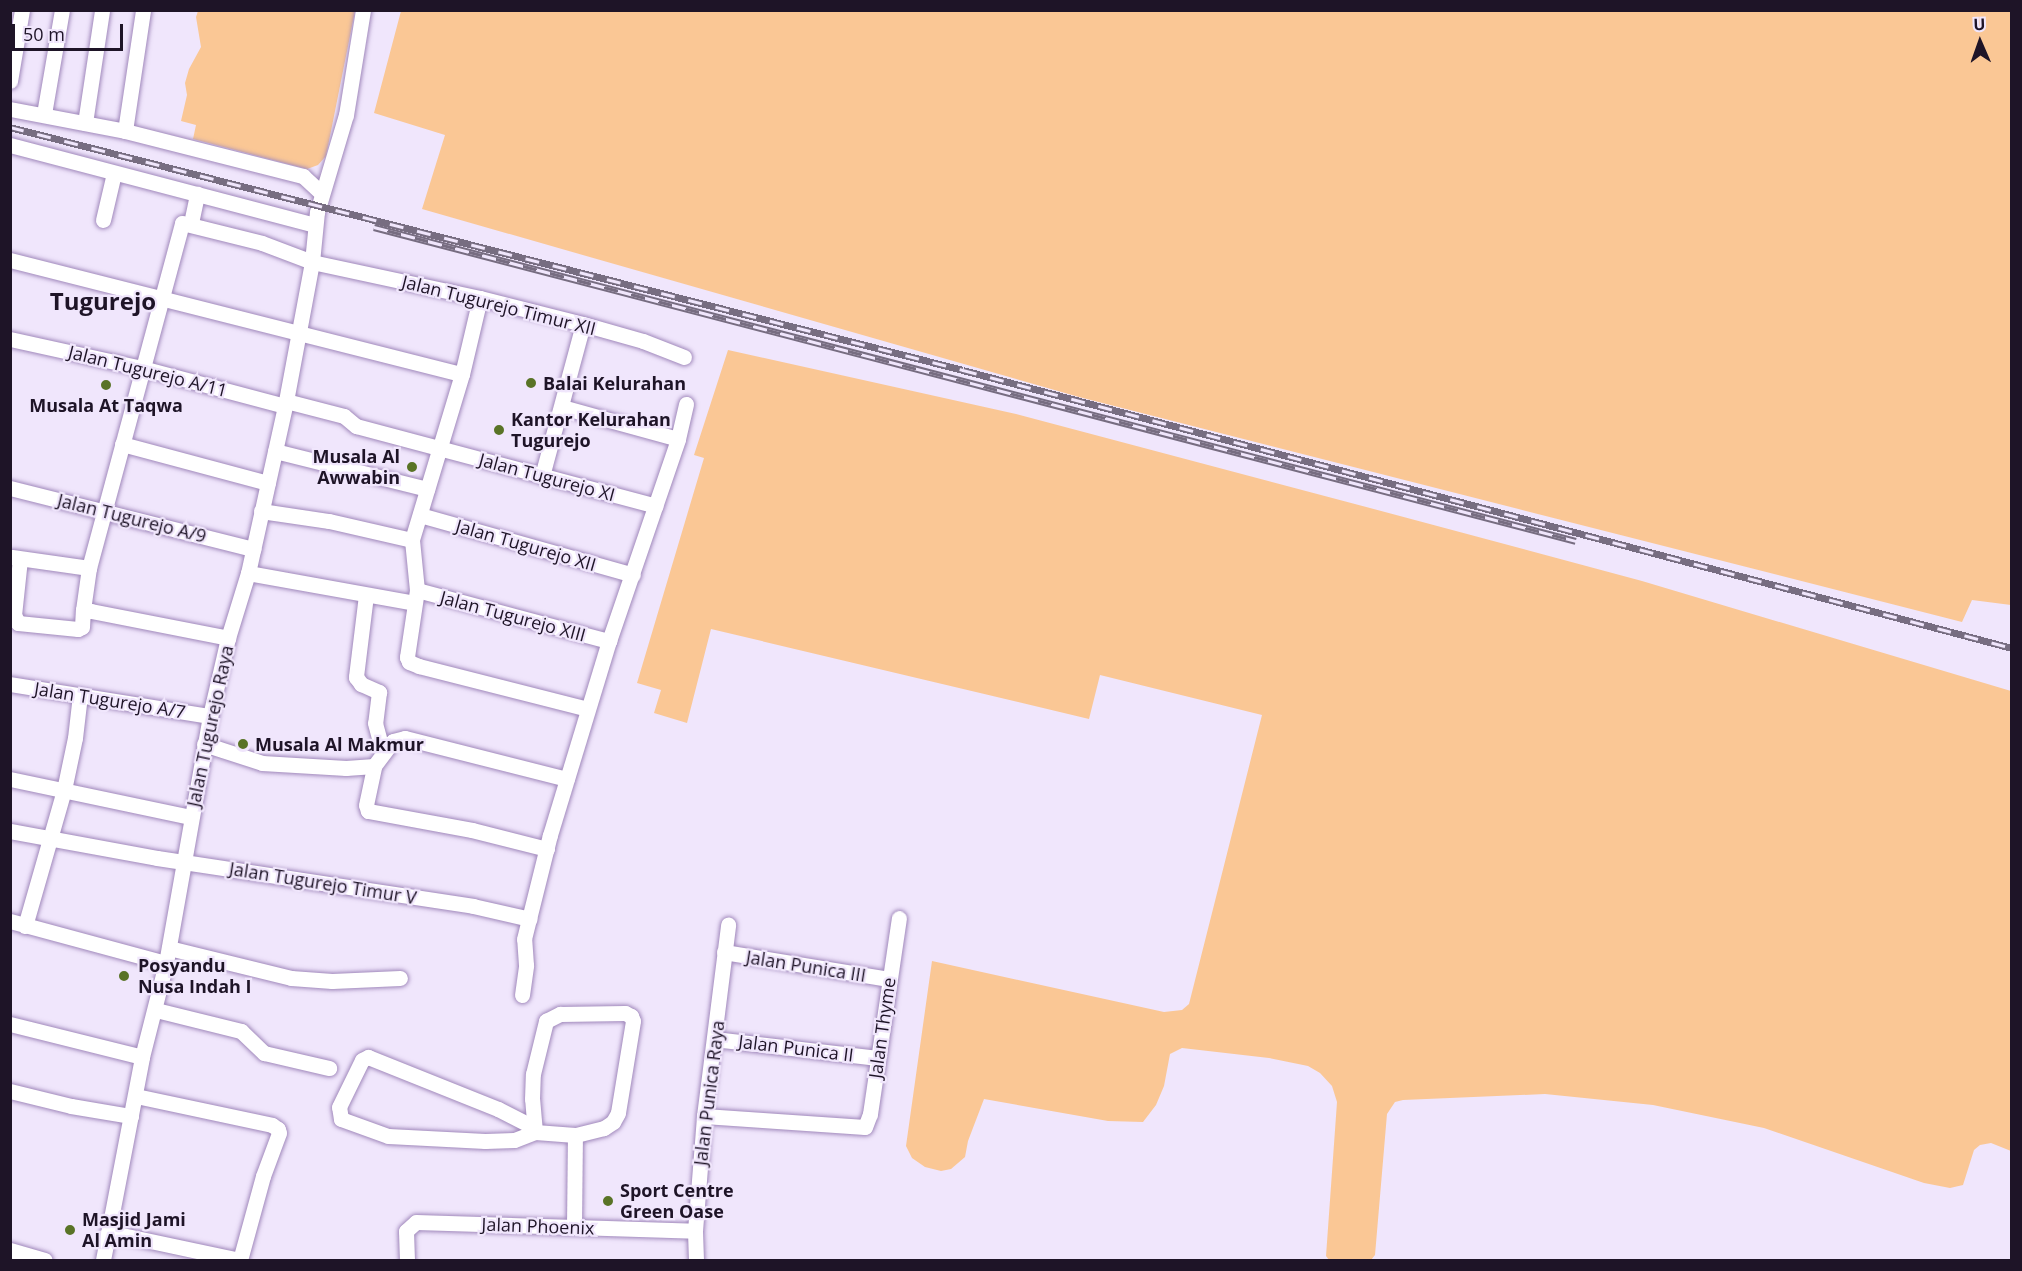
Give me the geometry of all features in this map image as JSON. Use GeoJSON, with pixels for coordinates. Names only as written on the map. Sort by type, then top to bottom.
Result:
{"type":"FeatureCollection","features":[{"type":"Feature","properties":{"kind":"street"},"geometry":{"type":"LineString","coordinates":[[10,81],[22,10]]}},
{"type":"Feature","properties":{"kind":"street"},"geometry":{"type":"LineString","coordinates":[[44,114],[62,10]]}},
{"type":"Feature","properties":{"kind":"street"},"geometry":{"type":"LineString","coordinates":[[85,123],[102,10]]}},
{"type":"Feature","properties":{"kind":"street"},"geometry":{"type":"LineString","coordinates":[[125,131],[143,10]]}},
{"type":"Feature","properties":{"kind":"street","name":"Jalan Tugurejo Raya"},"geometry":{"type":"LineString","coordinates":[[103,1260],[142,1057],[156,1010],[168,955],[204,744],[228,638],[248,573],[286,403],[312,262],[315,225],[321,194],[346,115],[363,10]]}},
{"type":"Feature","properties":{"kind":"street"},"geometry":{"type":"LineString","coordinates":[[10,109],[125,131],[303,176],[321,194]]}},
{"type":"Feature","properties":{"kind":"street"},"geometry":{"type":"LineString","coordinates":[[10,146],[315,225]]}},
{"type":"Feature","properties":{"kind":"street"},"geometry":{"type":"LineString","coordinates":[[103,220],[114,173]]}},
{"type":"Feature","properties":{"kind":"street"},"geometry":{"type":"LineString","coordinates":[[89,568],[15,558],[14,615],[18,623],[78,629],[82,627],[89,568],[142,368],[161,298],[197,194]]}},
{"type":"Feature","properties":{"kind":"street","name":"Jalan Tugurejo Timur XII"},"geometry":{"type":"LineString","coordinates":[[185,224],[262,243],[312,262],[480,298],[584,324],[643,341],[684,357]]}},
{"type":"Feature","properties":{"kind":"street"},"geometry":{"type":"LineString","coordinates":[[10,260],[462,374]]}},
{"type":"Feature","properties":{"kind":"street"},"geometry":{"type":"LineString","coordinates":[[480,298],[462,374],[412,540],[415,597],[407,645],[409,662],[588,709]]}},
{"type":"Feature","properties":{"kind":"street"},"geometry":{"type":"LineString","coordinates":[[542,476],[584,324]]}},
{"type":"Feature","properties":{"kind":"street","name":"Jalan Tugurejo A/11"},"geometry":{"type":"LineString","coordinates":[[10,339],[344,416],[356,426],[439,449]]}},
{"type":"Feature","properties":{"kind":"street"},"geometry":{"type":"LineString","coordinates":[[522,996],[524,949],[547,849],[609,641],[678,439],[686,404]]}},
{"type":"Feature","properties":{"kind":"street"},"geometry":{"type":"LineString","coordinates":[[562,407],[678,439]]}},
{"type":"Feature","properties":{"kind":"street"},"geometry":{"type":"LineString","coordinates":[[122,444],[268,483]]}},
{"type":"Feature","properties":{"kind":"street","name":"Jalan Tugurejo XI"},"geometry":{"type":"LineString","coordinates":[[439,449],[656,506]]}},
{"type":"Feature","properties":{"kind":"street"},"geometry":{"type":"LineString","coordinates":[[275,451],[427,489]]}},
{"type":"Feature","properties":{"kind":"street","name":"Jalan Tugurejo A/9"},"geometry":{"type":"LineString","coordinates":[[10,488],[253,549]]}},
{"type":"Feature","properties":{"kind":"street"},"geometry":{"type":"LineString","coordinates":[[261,511],[412,540]]}},
{"type":"Feature","properties":{"kind":"street","name":"Jalan Tugurejo XII"},"geometry":{"type":"LineString","coordinates":[[420,515],[633,575]]}},
{"type":"Feature","properties":{"kind":"street","name":"Jalan Tugurejo XIII"},"geometry":{"type":"LineString","coordinates":[[248,573],[366,595],[415,597],[609,641]]}},
{"type":"Feature","properties":{"kind":"street"},"geometry":{"type":"LineString","coordinates":[[366,595],[356,677],[361,684],[380,692],[375,723],[383,752]]}},
{"type":"Feature","properties":{"kind":"street"},"geometry":{"type":"LineString","coordinates":[[83,610],[228,638]]}},
{"type":"Feature","properties":{"kind":"street","name":"Jalan Tugurejo A/7"},"geometry":{"type":"LineString","coordinates":[[11,689],[80,695],[210,716]]}},
{"type":"Feature","properties":{"kind":"street"},"geometry":{"type":"LineString","coordinates":[[80,695],[75,738],[64,790],[18,924],[291,978],[332,981],[400,978]]}},
{"type":"Feature","properties":{"kind":"street"},"geometry":{"type":"LineString","coordinates":[[547,849],[472,830],[368,811],[366,805],[374,766],[393,741],[405,738],[567,778]]}},
{"type":"Feature","properties":{"kind":"street"},"geometry":{"type":"LineString","coordinates":[[204,744],[262,763],[346,768],[374,766]]}},
{"type":"Feature","properties":{"kind":"street"},"geometry":{"type":"LineString","coordinates":[[10,779],[191,817]]}},
{"type":"Feature","properties":{"kind":"street","name":"Jalan Tugurejo Timur V"},"geometry":{"type":"LineString","coordinates":[[10,831],[183,861],[463,904],[530,919]]}},
{"type":"Feature","properties":{"kind":"street","name":"Jalan Thyme"},"geometry":{"type":"LineString","coordinates":[[704,1116],[865,1127],[870,1114],[899,918]]}},
{"type":"Feature","properties":{"kind":"street","name":"Jalan Punica Raya"},"geometry":{"type":"LineString","coordinates":[[696,1260],[695,1231],[704,1116],[728,925]]}},
{"type":"Feature","properties":{"kind":"street","name":"Jalan Punica III"},"geometry":{"type":"LineString","coordinates":[[724,952],[889,979]]}},
{"type":"Feature","properties":{"kind":"street"},"geometry":{"type":"LineString","coordinates":[[156,1010],[241,1031],[264,1053],[329,1068]]}},
{"type":"Feature","properties":{"kind":"street"},"geometry":{"type":"LineString","coordinates":[[535,1132],[527,1124],[498,1109],[368,1057],[362,1060],[339,1107],[341,1119],[388,1136],[484,1141],[514,1140],[535,1132],[570,1135],[604,1128],[613,1122],[618,1113],[633,1021],[631,1016],[624,1013],[560,1014],[546,1021],[533,1074],[532,1099],[535,1132]]}},
{"type":"Feature","properties":{"kind":"street"},"geometry":{"type":"LineString","coordinates":[[10,1024],[142,1057]]}},
{"type":"Feature","properties":{"kind":"street","name":"Jalan Punica II"},"geometry":{"type":"LineString","coordinates":[[714,1039],[878,1058]]}},
{"type":"Feature","properties":{"kind":"street"},"geometry":{"type":"LineString","coordinates":[[10,1091],[71,1106],[131,1116]]}},
{"type":"Feature","properties":{"kind":"street"},"geometry":{"type":"LineString","coordinates":[[108,1232],[240,1260],[263,1176],[279,1133],[272,1125],[136,1096]]}},
{"type":"Feature","properties":{"kind":"street"},"geometry":{"type":"LineString","coordinates":[[570,1135],[570,1226]]}},
{"type":"Feature","properties":{"kind":"street","name":"Jalan Phoenix"},"geometry":{"type":"LineString","coordinates":[[407,1260],[406,1231],[416,1222],[695,1231]]}},
{"type":"Feature","properties":{"kind":"street"},"geometry":{"type":"LineString","coordinates":[[10,1250],[45,1260]]}},
{"type":"Feature","properties":{"kind":"shaded area"},"geometry":{"type":"Polygon","coordinates":[[[198,11],[355,11],[326,156],[318,165],[307,169],[193,139],[196,125],[181,121],[187,95],[185,83],[189,69],[201,47],[196,17],[198,11]]]}},
{"type":"Feature","properties":{"kind":"shaded area"},"geometry":{"type":"Polygon","coordinates":[[[401,11],[2011,11],[2011,605],[1972,600],[1962,622],[1079,397],[422,209],[445,135],[374,113],[401,11]]]}},
{"type":"Feature","properties":{"kind":"shaded area"},"geometry":{"type":"Polygon","coordinates":[[[728,350],[1016,414],[1370,508],[1642,581],[2011,691],[2011,1151],[1991,1143],[1980,1145],[1974,1150],[1963,1185],[1950,1188],[1924,1183],[1764,1128],[1653,1105],[1545,1094],[1403,1100],[1395,1102],[1387,1114],[1375,1255],[1371,1260],[1329,1260],[1326,1256],[1337,1102],[1332,1086],[1320,1073],[1308,1066],[1269,1058],[1182,1048],[1170,1054],[1164,1086],[1156,1105],[1143,1122],[1108,1121],[984,1099],[968,1141],[965,1157],[951,1169],[941,1171],[925,1167],[912,1158],[906,1146],[932,961],[1164,1012],[1182,1010],[1189,1004],[1262,715],[1100,675],[1089,719],[711,629],[687,723],[654,713],[661,690],[637,683],[704,458],[694,455],[728,350]]]}},
{"type":"Feature","properties":{"kind":"railway"},"geometry":{"type":"LineString","coordinates":[[10,127],[963,370],[2012,648]]}},
{"type":"Feature","properties":{"kind":"railway"},"geometry":{"type":"LineString","coordinates":[[374,227],[1576,541]]}},
{"type":"Feature","properties":{"kind":"place","name":"Balai Kelurahan"},"geometry":{"type":"Point","coordinates":[531,383]}},
{"type":"Feature","properties":{"kind":"place","name":"Musala At Taqwa"},"geometry":{"type":"Point","coordinates":[106,385]}},
{"type":"Feature","properties":{"kind":"place","name":"Kantor Kelurahan Tugurejo"},"geometry":{"type":"Point","coordinates":[499,430]}},
{"type":"Feature","properties":{"kind":"place","name":"Musala Al Awwabin"},"geometry":{"type":"Point","coordinates":[412,467]}},
{"type":"Feature","properties":{"kind":"place","name":"Musala Al Makmur"},"geometry":{"type":"Point","coordinates":[243,744]}},
{"type":"Feature","properties":{"kind":"place","name":"Posyandu Nusa Indah I"},"geometry":{"type":"Point","coordinates":[124,976]}},
{"type":"Feature","properties":{"kind":"place","name":"Sport Centre Green Oase"},"geometry":{"type":"Point","coordinates":[608,1201]}},
{"type":"Feature","properties":{"kind":"place","name":"Masjid Jami Al Amin"},"geometry":{"type":"Point","coordinates":[70,1230]}},
{"type":"Feature","properties":{"kind":"district","name":"Tugurejo"},"geometry":{"type":"Point","coordinates":[103,301]}}]}
